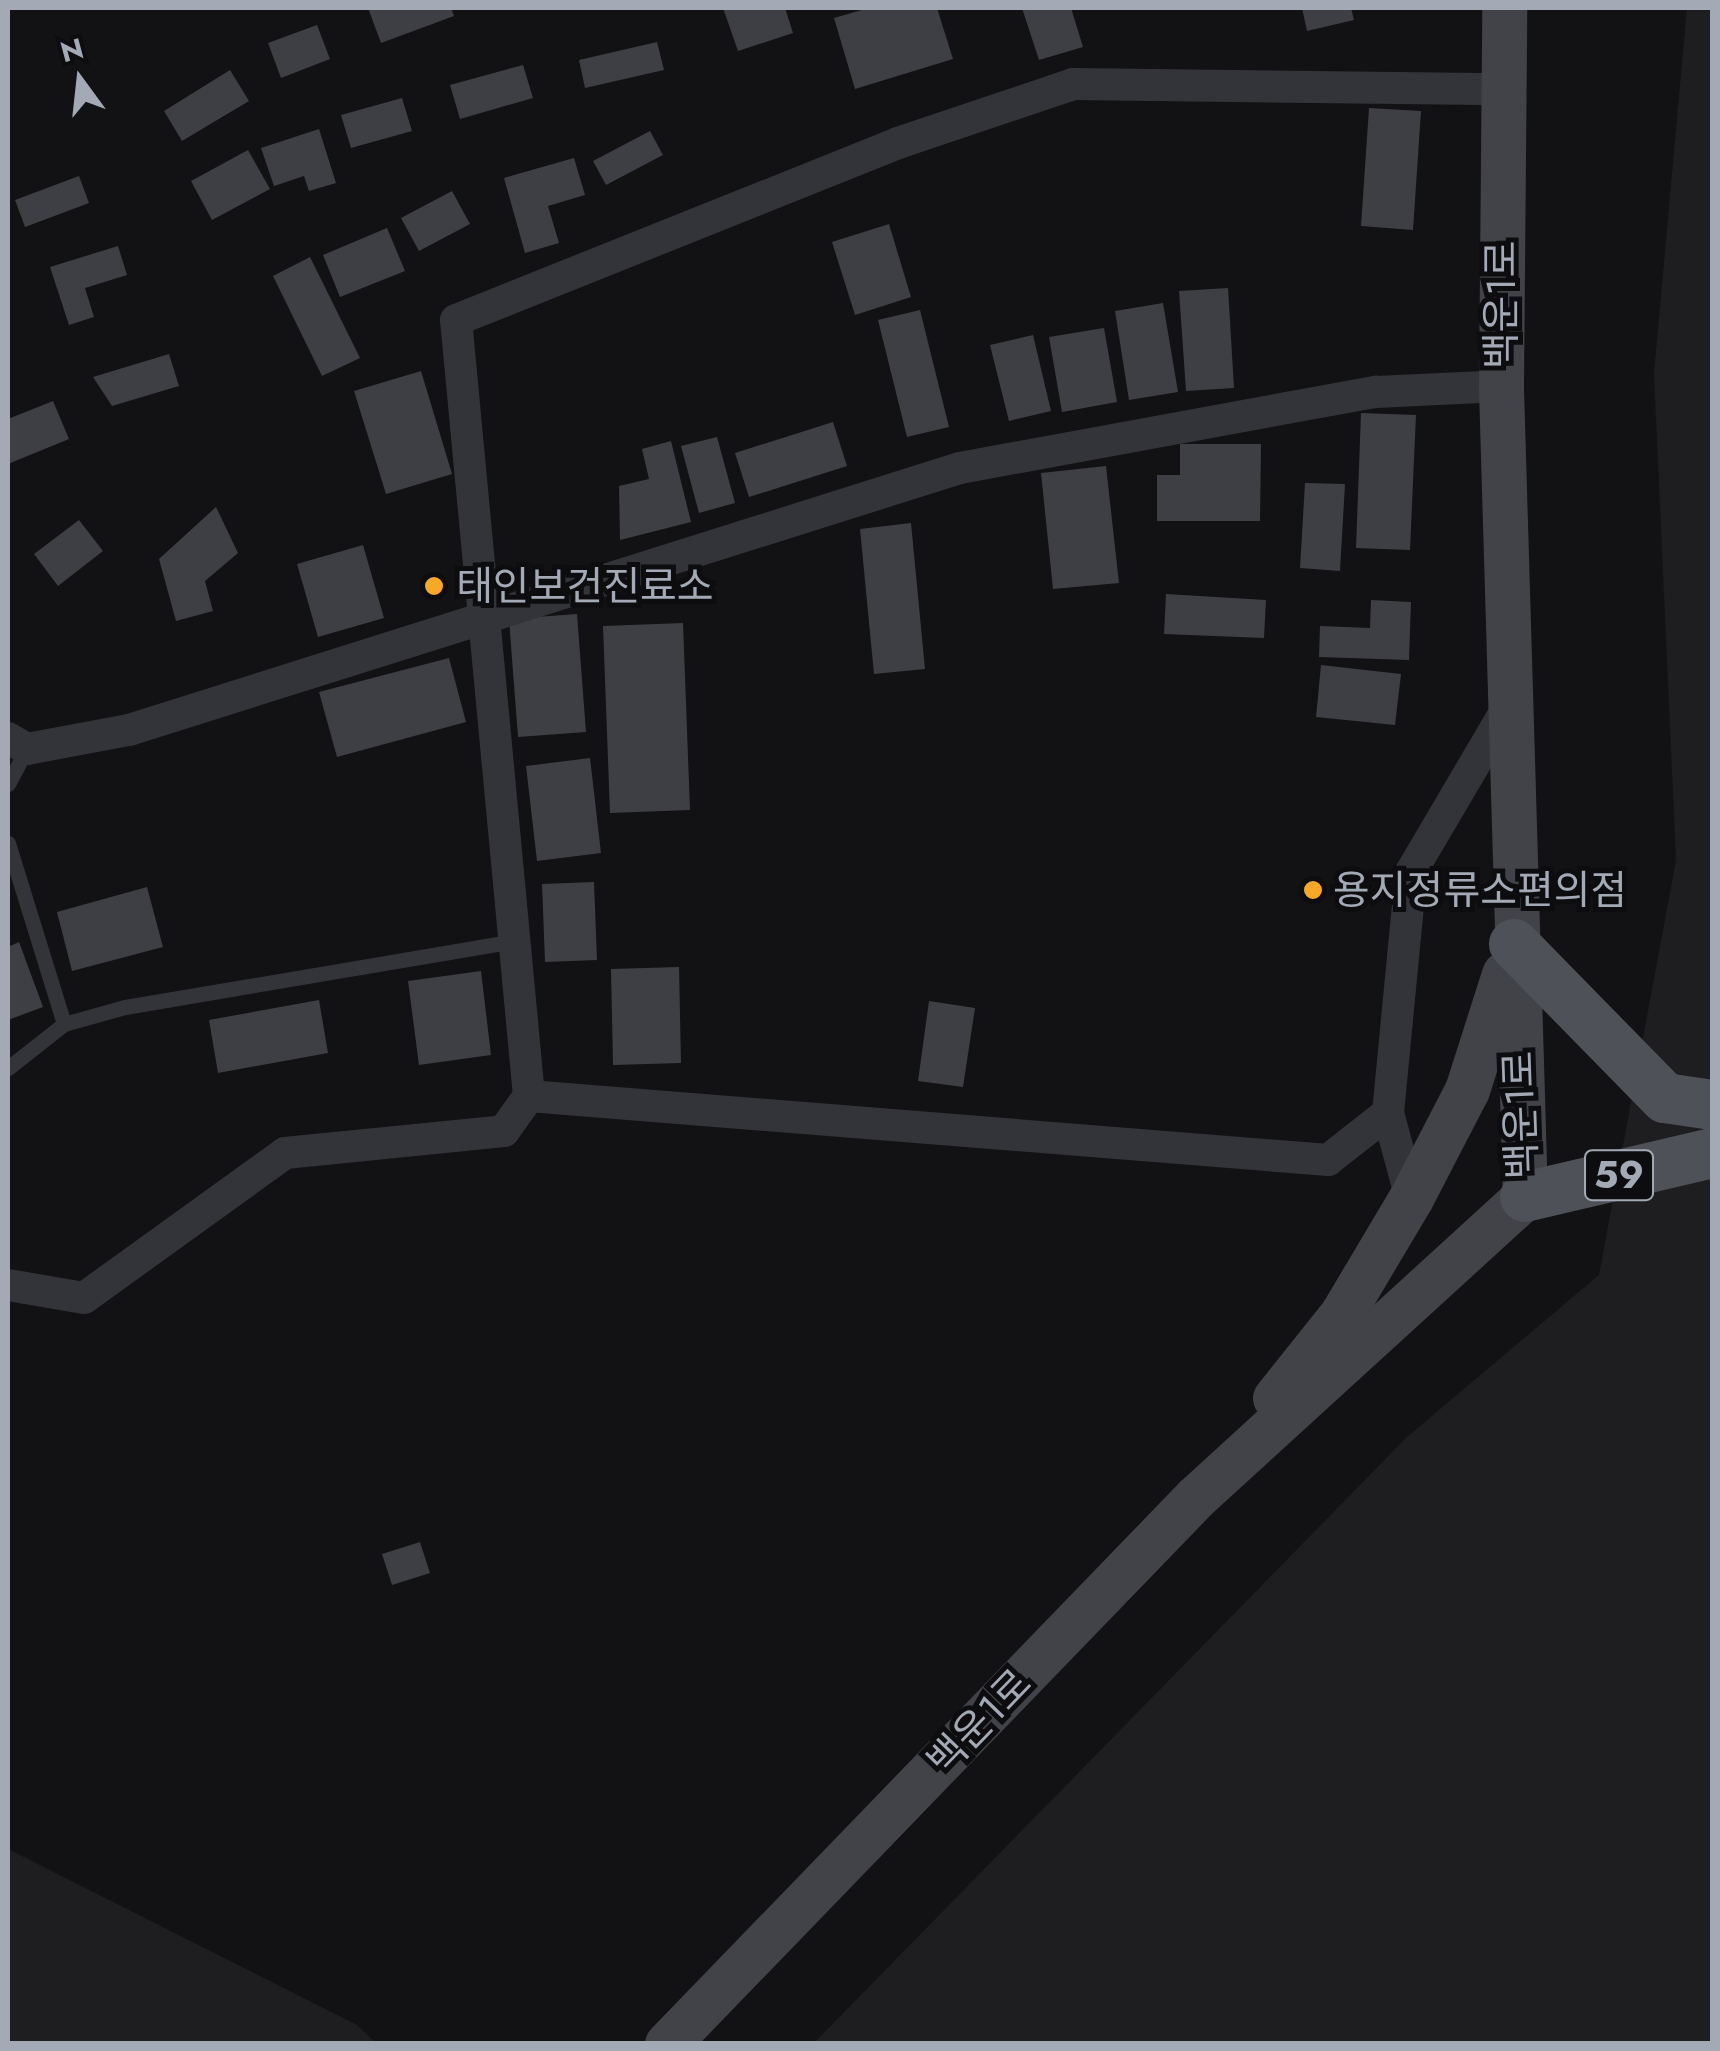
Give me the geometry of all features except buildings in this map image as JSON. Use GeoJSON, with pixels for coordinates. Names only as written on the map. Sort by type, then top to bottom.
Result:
{"type":"FeatureCollection","features":[{"type":"Feature","properties":{"kind":"main road","name":"백운1로"},"geometry":{"type":"LineString","coordinates":[[667,2044],[1196,1497],[1524,1197],[1501,386],[1504,8]]}},
{"type":"Feature","properties":{"kind":"main road"},"geometry":{"type":"LineString","coordinates":[[1196,1497],[1342,1314],[1411,1198],[1467,1090],[1514,944],[1664,1098],[1712,1104]]}},
{"type":"Feature","properties":{"kind":"main road","name":"59"},"geometry":{"type":"LineString","coordinates":[[1524,1197],[1712,1153]]}},
{"type":"Feature","properties":{"kind":"street"},"geometry":{"type":"LineString","coordinates":[[8,1285],[84,1298],[285,1153],[504,1131],[529,1096],[456,320],[898,143],[1073,84],[1502,89]]}},
{"type":"Feature","properties":{"kind":"street"},"geometry":{"type":"LineString","coordinates":[[17,744],[130,730],[960,468],[1376,392],[1501,386]]}},
{"type":"Feature","properties":{"kind":"street"},"geometry":{"type":"LineString","coordinates":[[1411,1198],[1388,1113],[1411,872],[1510,704]]}},
{"type":"Feature","properties":{"kind":"street"},"geometry":{"type":"LineString","coordinates":[[529,1096],[1328,1160],[1388,1113]]}},
{"type":"Feature","properties":{"kind":"lane"},"geometry":{"type":"LineString","coordinates":[[8,784],[17,744]]}},
{"type":"Feature","properties":{"kind":"lane"},"geometry":{"type":"LineString","coordinates":[[8,843],[64,1024]]}},
{"type":"Feature","properties":{"kind":"lane"},"geometry":{"type":"LineString","coordinates":[[8,1068],[64,1024],[516,940]]}},
{"type":"Feature","properties":{"kind":"shaded area"},"geometry":{"type":"Polygon","coordinates":[[[1687,8],[1712,8],[1712,2043],[813,2044],[1407,1437],[1599,1275],[1676,860],[1654,373],[1687,8]]]}},
{"type":"Feature","properties":{"kind":"shaded area"},"geometry":{"type":"Polygon","coordinates":[[[8,1849],[357,2025],[376,2043],[8,2043],[8,1849]]]}},
{"type":"Feature","properties":{"kind":"place","name":"태인보건진료소"},"geometry":{"type":"Point","coordinates":[434,586]}},
{"type":"Feature","properties":{"kind":"place","name":"용지정류소편의점"},"geometry":{"type":"Point","coordinates":[1313,890]}}]}
